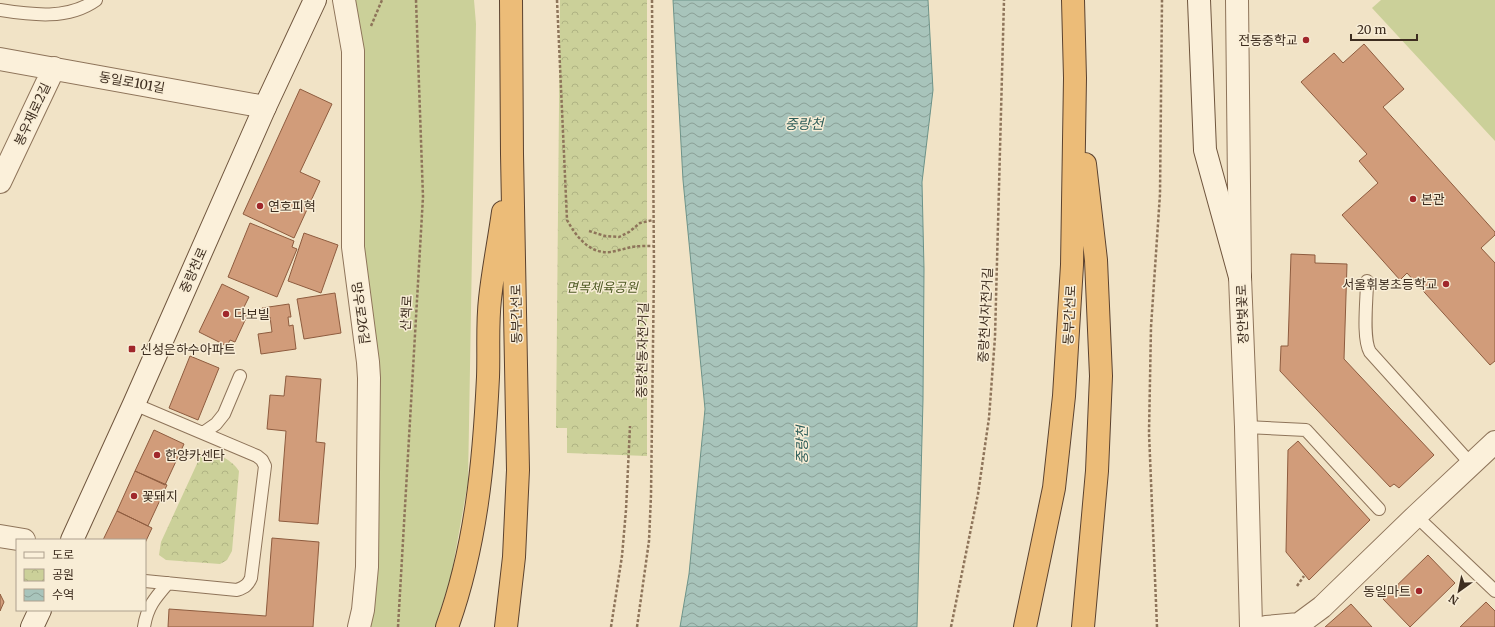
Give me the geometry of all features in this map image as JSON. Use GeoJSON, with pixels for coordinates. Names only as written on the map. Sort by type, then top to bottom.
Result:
{"type":"FeatureCollection","features":[{"type":"Feature","properties":{"kind":"highway","name":"동부간선로"},"geometry":{"type":"LineString","coordinates":[[506,627],[514,556],[518,470],[512,154],[511,0]]}},
{"type":"Feature","properties":{"kind":"highway","name":"동부간선로"},"geometry":{"type":"LineString","coordinates":[[1024,627],[1037,576],[1054,488],[1064,396],[1072,265],[1074,78],[1073,0]]}},
{"type":"Feature","properties":{"kind":"highway"},"geometry":{"type":"LineString","coordinates":[[1074,78],[1096,260],[1102,376],[1097,471],[1083,627]]}},
{"type":"Feature","properties":{"kind":"highway"},"geometry":{"type":"LineString","coordinates":[[447,627],[466,564],[475,518],[483,458],[488,377],[490,299],[512,154]]}},
{"type":"Feature","properties":{"kind":"street","name":"중랑천로"},"geometry":{"type":"LineString","coordinates":[[72,539],[134,404],[265,107],[315,0]]}},
{"type":"Feature","properties":{"kind":"street","name":"망우로26길"},"geometry":{"type":"LineString","coordinates":[[344,0],[353,51],[353,247],[369,378],[367,567],[363,610],[359,627]]}},
{"type":"Feature","properties":{"kind":"street"},"geometry":{"type":"LineString","coordinates":[[1199,0],[1205,150],[1240,277]]}},
{"type":"Feature","properties":{"kind":"street","name":"장안벚꽃로"},"geometry":{"type":"LineString","coordinates":[[1237,0],[1240,277],[1246,427],[1250,627]]}},
{"type":"Feature","properties":{"kind":"street","name":"동일로101길"},"geometry":{"type":"LineString","coordinates":[[0,59],[265,107]]}},
{"type":"Feature","properties":{"kind":"street","name":"봉우재로2길"},"geometry":{"type":"LineString","coordinates":[[0,182],[54,68]]}},
{"type":"Feature","properties":{"kind":"street"},"geometry":{"type":"LineString","coordinates":[[1266,627],[1299,624],[1322,607],[1495,442]]}},
{"type":"Feature","properties":{"kind":"street"},"geometry":{"type":"LineString","coordinates":[[0,536],[18,539]]}},
{"type":"Feature","properties":{"kind":"street"},"geometry":{"type":"LineString","coordinates":[[32,627],[40,611]]}},
{"type":"Feature","properties":{"kind":"lane"},"geometry":{"type":"LineString","coordinates":[[0,10],[36,14],[59,14],[77,10],[96,0]]}},
{"type":"Feature","properties":{"kind":"lane"},"geometry":{"type":"LineString","coordinates":[[1367,281],[1367,346],[1376,359],[1471,464]]}},
{"type":"Feature","properties":{"kind":"lane"},"geometry":{"type":"LineString","coordinates":[[203,433],[216,424],[224,414],[240,376]]}},
{"type":"Feature","properties":{"kind":"lane"},"geometry":{"type":"LineString","coordinates":[[134,404],[257,456],[262,460],[265,466],[251,578],[249,583],[244,588],[237,590],[146,581]]}},
{"type":"Feature","properties":{"kind":"lane"},"geometry":{"type":"LineString","coordinates":[[1246,427],[1306,430],[1379,509]]}},
{"type":"Feature","properties":{"kind":"lane"},"geometry":{"type":"LineString","coordinates":[[1416,516],[1495,591]]}},
{"type":"Feature","properties":{"kind":"lane"},"geometry":{"type":"LineString","coordinates":[[144,627],[145,618],[150,605],[168,583]]}},
{"type":"Feature","properties":{"kind":"path","name":"산책로"},"geometry":{"type":"LineString","coordinates":[[398,627],[423,197],[416,0]]}},
{"type":"Feature","properties":{"kind":"path"},"geometry":{"type":"LineString","coordinates":[[557,0],[567,220],[578,237],[585,244],[595,250],[608,252],[631,247],[653,246]]}},
{"type":"Feature","properties":{"kind":"path","name":"중랑천동자전거길"},"geometry":{"type":"LineString","coordinates":[[637,627],[649,541],[651,494],[653,246],[652,0]]}},
{"type":"Feature","properties":{"kind":"path","name":"중랑천서자전거길"},"geometry":{"type":"LineString","coordinates":[[951,627],[978,494],[989,418],[995,330],[1004,0]]}},
{"type":"Feature","properties":{"kind":"path"},"geometry":{"type":"LineString","coordinates":[[1157,627],[1150,433],[1151,327],[1160,194],[1162,0]]}},
{"type":"Feature","properties":{"kind":"path"},"geometry":{"type":"LineString","coordinates":[[589,232],[605,236],[619,237],[629,232],[640,223],[653,220]]}},
{"type":"Feature","properties":{"kind":"path"},"geometry":{"type":"LineString","coordinates":[[610,627],[622,556],[630,426]]}},
{"type":"Feature","properties":{"kind":"path"},"geometry":{"type":"LineString","coordinates":[[1298,586],[1304,576]]}},
{"type":"Feature","properties":{"kind":"green space"},"geometry":{"type":"Polygon","coordinates":[[[355,0],[474,0],[476,24],[468,482],[451,577],[435,627],[370,627],[361,241],[365,87],[355,0]]]}},
{"type":"Feature","properties":{"kind":"green space","name":"면목체육공원"},"geometry":{"type":"Polygon","coordinates":[[[560,0],[647,0],[647,456],[567,453],[567,428],[556,428],[560,0]]]}},
{"type":"Feature","properties":{"kind":"green space"},"geometry":{"type":"Polygon","coordinates":[[[1381,0],[1495,0],[1495,141],[1372,8],[1381,0]]]}},
{"type":"Feature","properties":{"kind":"green space"},"geometry":{"type":"Polygon","coordinates":[[[205,452],[210,452],[224,458],[233,464],[239,471],[232,551],[227,560],[220,564],[166,560],[159,555],[161,542],[201,455],[205,452]]]}},
{"type":"Feature","properties":{"kind":"water","name":"중랑천"},"geometry":{"type":"Polygon","coordinates":[[[673,0],[928,0],[933,90],[922,182],[924,269],[923,400],[917,627],[680,627],[689,574],[705,409],[683,180],[673,0]]]}},
{"type":"Feature","properties":{"kind":"building","name":"본관"},"geometry":{"type":"Polygon","coordinates":[[[1364,44],[1404,89],[1383,107],[1495,232],[1495,235],[1481,248],[1495,263],[1495,361],[1490,365],[1407,273],[1400,280],[1342,215],[1378,183],[1359,161],[1367,154],[1301,82],[1334,53],[1343,63],[1364,44]]]}},
{"type":"Feature","properties":{"kind":"building"},"geometry":{"type":"Polygon","coordinates":[[[300,89],[332,104],[300,172],[320,181],[294,238],[243,214],[300,89]]]}},
{"type":"Feature","properties":{"kind":"building"},"geometry":{"type":"Polygon","coordinates":[[[250,223],[294,241],[292,247],[297,249],[277,297],[228,277],[250,223]]]}},
{"type":"Feature","properties":{"kind":"building"},"geometry":{"type":"Polygon","coordinates":[[[304,233],[338,245],[321,293],[288,281],[304,233]]]}},
{"type":"Feature","properties":{"kind":"building"},"geometry":{"type":"Polygon","coordinates":[[[1291,254],[1315,255],[1315,263],[1347,264],[1344,359],[1434,455],[1399,488],[1394,484],[1390,487],[1280,371],[1281,346],[1288,346],[1291,254]]]}},
{"type":"Feature","properties":{"kind":"building","name":"다보빌"},"geometry":{"type":"Polygon","coordinates":[[[222,284],[249,297],[241,313],[247,316],[235,342],[230,340],[227,346],[199,332],[222,284]]]}},
{"type":"Feature","properties":{"kind":"building"},"geometry":{"type":"Polygon","coordinates":[[[335,293],[341,333],[304,339],[297,299],[335,293]]]}},
{"type":"Feature","properties":{"kind":"building"},"geometry":{"type":"Polygon","coordinates":[[[289,304],[291,317],[288,317],[289,326],[293,325],[296,349],[261,354],[258,334],[272,332],[270,317],[264,318],[262,308],[289,304]]]}},
{"type":"Feature","properties":{"kind":"building"},"geometry":{"type":"Polygon","coordinates":[[[190,356],[219,368],[198,420],[169,408],[190,356]]]}},
{"type":"Feature","properties":{"kind":"building"},"geometry":{"type":"Polygon","coordinates":[[[286,376],[321,379],[316,442],[325,443],[318,524],[279,521],[286,431],[267,429],[270,395],[284,396],[286,376]]]}},
{"type":"Feature","properties":{"kind":"building"},"geometry":{"type":"Polygon","coordinates":[[[154,430],[184,444],[165,485],[135,471],[154,430]]]}},
{"type":"Feature","properties":{"kind":"building"},"geometry":{"type":"Polygon","coordinates":[[[1298,441],[1370,520],[1309,580],[1286,552],[1288,450],[1298,441]]]}},
{"type":"Feature","properties":{"kind":"building"},"geometry":{"type":"Polygon","coordinates":[[[135,471],[167,485],[148,526],[117,511],[135,471]]]}},
{"type":"Feature","properties":{"kind":"building"},"geometry":{"type":"Polygon","coordinates":[[[117,511],[152,528],[146,541],[146,539],[103,539],[117,511]]]}},
{"type":"Feature","properties":{"kind":"building"},"geometry":{"type":"Polygon","coordinates":[[[272,538],[319,542],[313,627],[168,627],[169,609],[266,616],[272,538]]]}},
{"type":"Feature","properties":{"kind":"building","name":"동일마트"},"geometry":{"type":"Polygon","coordinates":[[[1428,555],[1455,583],[1410,627],[1383,599],[1428,555]]]}},
{"type":"Feature","properties":{"kind":"building"},"geometry":{"type":"Polygon","coordinates":[[[0,594],[4,602],[0,611],[0,594]]]}},
{"type":"Feature","properties":{"kind":"building"},"geometry":{"type":"Polygon","coordinates":[[[1486,602],[1495,611],[1495,627],[1460,627],[1486,602]]]}},
{"type":"Feature","properties":{"kind":"building"},"geometry":{"type":"Polygon","coordinates":[[[1351,604],[1372,627],[1325,627],[1351,604]]]}},
{"type":"Feature","properties":{"kind":"place","name":"전동중학교"},"geometry":{"type":"Point","coordinates":[1306,40]}},
{"type":"Feature","properties":{"kind":"place","name":"본관"},"geometry":{"type":"Point","coordinates":[1413,199]}},
{"type":"Feature","properties":{"kind":"place","name":"연호피혁"},"geometry":{"type":"Point","coordinates":[260,206]}},
{"type":"Feature","properties":{"kind":"place","name":"서울휘봉초등학교"},"geometry":{"type":"Point","coordinates":[1446,284]}},
{"type":"Feature","properties":{"kind":"place","name":"다보빌"},"geometry":{"type":"Point","coordinates":[226,314]}},
{"type":"Feature","properties":{"kind":"place","name":"신성은하수아파트"},"geometry":{"type":"Point","coordinates":[132,349]}},
{"type":"Feature","properties":{"kind":"place","name":"한양카센타"},"geometry":{"type":"Point","coordinates":[157,455]}},
{"type":"Feature","properties":{"kind":"place","name":"꽃돼지"},"geometry":{"type":"Point","coordinates":[134,496]}},
{"type":"Feature","properties":{"kind":"place","name":"동일마트"},"geometry":{"type":"Point","coordinates":[1419,591]}}]}
